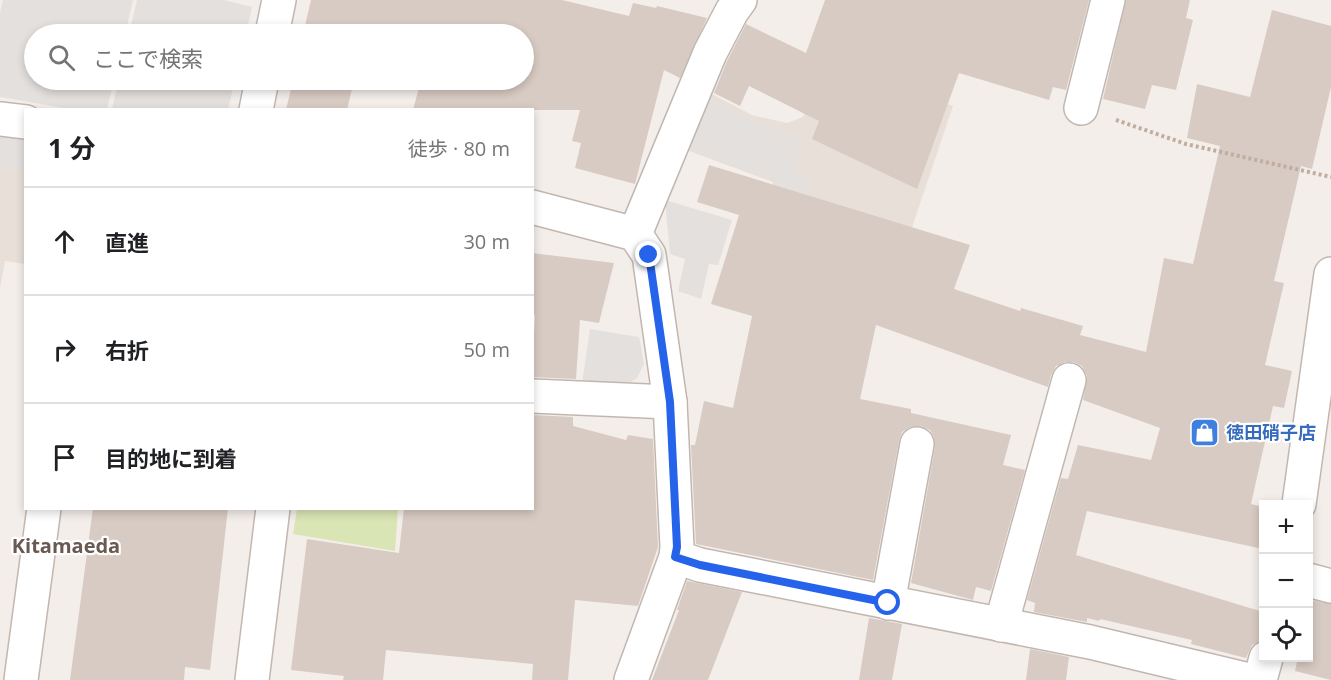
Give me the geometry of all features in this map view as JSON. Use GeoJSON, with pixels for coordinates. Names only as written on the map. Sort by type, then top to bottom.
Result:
{"type":"FeatureCollection","features":[{"type":"Feature","properties":{"kind":"street"},"geometry":{"type":"LineString","coordinates":[[274,24],[279,0]]}},
{"type":"Feature","properties":{"kind":"street"},"geometry":{"type":"LineString","coordinates":[[635,234],[710,53],[740,0]]}},
{"type":"Feature","properties":{"kind":"street"},"geometry":{"type":"LineString","coordinates":[[1081,108],[1108,0]]}},
{"type":"Feature","properties":{"kind":"street"},"geometry":{"type":"LineString","coordinates":[[256,108],[260,90]]}},
{"type":"Feature","properties":{"kind":"street"},"geometry":{"type":"LineString","coordinates":[[0,118],[24,122]]}},
{"type":"Feature","properties":{"kind":"street"},"geometry":{"type":"LineString","coordinates":[[534,208],[635,234],[649,255],[670,402],[677,547],[631,680]]}},
{"type":"Feature","properties":{"kind":"street"},"geometry":{"type":"LineString","coordinates":[[1300,500],[1331,274]]}},
{"type":"Feature","properties":{"kind":"street"},"geometry":{"type":"LineString","coordinates":[[1001,625],[1069,380]]}},
{"type":"Feature","properties":{"kind":"street"},"geometry":{"type":"LineString","coordinates":[[534,396],[670,402]]}},
{"type":"Feature","properties":{"kind":"street"},"geometry":{"type":"LineString","coordinates":[[888,603],[917,444]]}},
{"type":"Feature","properties":{"kind":"street"},"geometry":{"type":"LineString","coordinates":[[21,680],[44,510]]}},
{"type":"Feature","properties":{"kind":"street"},"geometry":{"type":"LineString","coordinates":[[252,680],[273,510]]}},
{"type":"Feature","properties":{"kind":"street"},"geometry":{"type":"LineString","coordinates":[[675,557],[700,565],[1090,642],[1249,680]]}},
{"type":"Feature","properties":{"kind":"street"},"geometry":{"type":"LineString","coordinates":[[1313,581],[1331,585]]}},
{"type":"Feature","properties":{"kind":"street"},"geometry":{"type":"LineString","coordinates":[[1260,680],[1265,662]]}},
{"type":"Feature","properties":{"kind":"path"},"geometry":{"type":"LineString","coordinates":[[1081,108],[1186,144],[1331,177]]}},
{"type":"Feature","properties":{"kind":"shaded area"},"geometry":{"type":"Polygon","coordinates":[[[3,0],[133,0],[127,24],[24,24],[24,90],[112,90],[107,108],[64,108],[0,97],[0,13],[3,0]]]}},
{"type":"Feature","properties":{"kind":"shaded area"},"geometry":{"type":"Polygon","coordinates":[[[137,0],[224,0],[252,7],[248,24],[131,24],[137,0]]]}},
{"type":"Feature","properties":{"kind":"shaded area"},"geometry":{"type":"Polygon","coordinates":[[[831,62],[953,106],[900,263],[762,223],[773,182],[684,149],[706,91],[752,115],[787,123],[803,117],[831,62]]]}},
{"type":"Feature","properties":{"kind":"shaded area"},"geometry":{"type":"Polygon","coordinates":[[[117,90],[233,90],[228,108],[112,108],[117,90]]]}},
{"type":"Feature","properties":{"kind":"shaded area"},"geometry":{"type":"Polygon","coordinates":[[[705,98],[747,119],[802,139],[793,171],[812,178],[795,228],[764,220],[776,181],[686,148],[705,98]]]}},
{"type":"Feature","properties":{"kind":"shaded area"},"geometry":{"type":"Polygon","coordinates":[[[0,136],[24,139],[24,264],[5,261],[0,288],[0,136]]]}},
{"type":"Feature","properties":{"kind":"shaded area"},"geometry":{"type":"Polygon","coordinates":[[[0,137],[24,140],[24,171],[0,167],[0,137]]]}},
{"type":"Feature","properties":{"kind":"shaded area"},"geometry":{"type":"Polygon","coordinates":[[[665,200],[732,220],[718,265],[709,264],[701,299],[678,291],[685,259],[670,254],[665,200]]]}},
{"type":"Feature","properties":{"kind":"shaded area"},"geometry":{"type":"Polygon","coordinates":[[[590,329],[639,337],[644,364],[637,378],[625,386],[582,384],[590,329]]]}},
{"type":"Feature","properties":{"kind":"green space"},"geometry":{"type":"Polygon","coordinates":[[[297,510],[398,510],[395,551],[293,534],[297,510]]]}},
{"type":"Feature","properties":{"kind":"building"},"geometry":{"type":"Polygon","coordinates":[[[311,0],[562,0],[629,16],[633,3],[656,8],[657,6],[707,18],[680,78],[664,70],[635,184],[575,168],[581,143],[572,141],[580,110],[414,108],[418,90],[534,90],[534,24],[305,24],[311,0]]]}},
{"type":"Feature","properties":{"kind":"building"},"geometry":{"type":"Polygon","coordinates":[[[825,0],[1089,0],[1066,90],[1053,87],[1049,100],[959,73],[917,189],[812,139],[819,121],[749,86],[740,106],[714,93],[746,24],[806,53],[825,0]]]}},
{"type":"Feature","properties":{"kind":"building"},"geometry":{"type":"Polygon","coordinates":[[[1126,0],[1190,0],[1186,18],[1193,20],[1176,90],[1152,85],[1145,109],[1103,99],[1126,0]]]}},
{"type":"Feature","properties":{"kind":"building"},"geometry":{"type":"Polygon","coordinates":[[[1272,10],[1331,26],[1331,87],[1312,169],[1301,166],[1274,281],[1284,283],[1265,365],[1292,371],[1284,408],[1273,406],[1251,504],[1259,506],[1259,548],[1087,511],[1076,555],[1259,611],[1259,642],[1252,645],[1246,658],[1191,644],[1192,640],[1100,619],[1099,621],[1087,618],[1087,622],[1034,612],[1035,603],[1027,600],[1061,478],[1068,479],[1078,445],[1151,460],[1160,428],[1083,400],[1087,376],[1082,366],[1073,362],[1065,362],[1056,366],[1048,387],[876,325],[860,399],[911,409],[911,413],[1011,435],[1003,465],[1025,470],[991,591],[976,587],[973,600],[911,583],[935,447],[934,437],[930,430],[921,426],[910,427],[902,432],[899,441],[873,580],[696,544],[691,445],[695,445],[704,401],[733,408],[752,316],[711,304],[739,215],[697,202],[709,165],[970,245],[954,289],[1020,311],[1021,308],[1083,326],[1080,335],[1146,352],[1164,258],[1193,264],[1220,146],[1187,138],[1197,84],[1250,97],[1272,10]]]}},
{"type":"Feature","properties":{"kind":"building"},"geometry":{"type":"Polygon","coordinates":[[[291,90],[352,90],[347,108],[286,108],[291,90]]]}},
{"type":"Feature","properties":{"kind":"building"},"geometry":{"type":"Polygon","coordinates":[[[534,253],[614,263],[599,323],[580,320],[576,379],[534,377],[534,253]]]}},
{"type":"Feature","properties":{"kind":"building"},"geometry":{"type":"Polygon","coordinates":[[[534,415],[573,417],[573,426],[626,440],[628,435],[653,439],[658,547],[638,606],[575,600],[568,680],[532,680],[533,664],[386,650],[383,680],[343,680],[344,676],[291,670],[307,539],[399,553],[404,510],[534,510],[534,415]]]}},
{"type":"Feature","properties":{"kind":"building"},"geometry":{"type":"Polygon","coordinates":[[[93,510],[228,510],[210,670],[185,667],[184,680],[70,680],[93,510]]]}},
{"type":"Feature","properties":{"kind":"building"},"geometry":{"type":"Polygon","coordinates":[[[687,581],[742,592],[708,680],[652,680],[679,610],[677,610],[687,581]]]}},
{"type":"Feature","properties":{"kind":"building"},"geometry":{"type":"Polygon","coordinates":[[[1313,601],[1331,604],[1331,680],[1295,671],[1297,662],[1313,662],[1313,601]]]}},
{"type":"Feature","properties":{"kind":"building"},"geometry":{"type":"Polygon","coordinates":[[[869,618],[902,624],[892,680],[859,680],[869,618]]]}},
{"type":"Feature","properties":{"kind":"building"},"geometry":{"type":"Polygon","coordinates":[[[1030,649],[1069,657],[1066,680],[1026,680],[1030,649]]]}},
{"type":"Feature","properties":{"kind":"place","name":"徳田硝子店"},"geometry":{"type":"Point","coordinates":[1205,432]}},
{"type":"Feature","properties":{"kind":"district","name":"Kitamaeda"},"geometry":{"type":"Point","coordinates":[66,545]}},
{"type":"Feature","properties":{"kind":"route"},"geometry":{"type":"LineString","coordinates":[[649,255],[670,402],[677,547],[675,557],[700,565],[888,603]]}}]}
